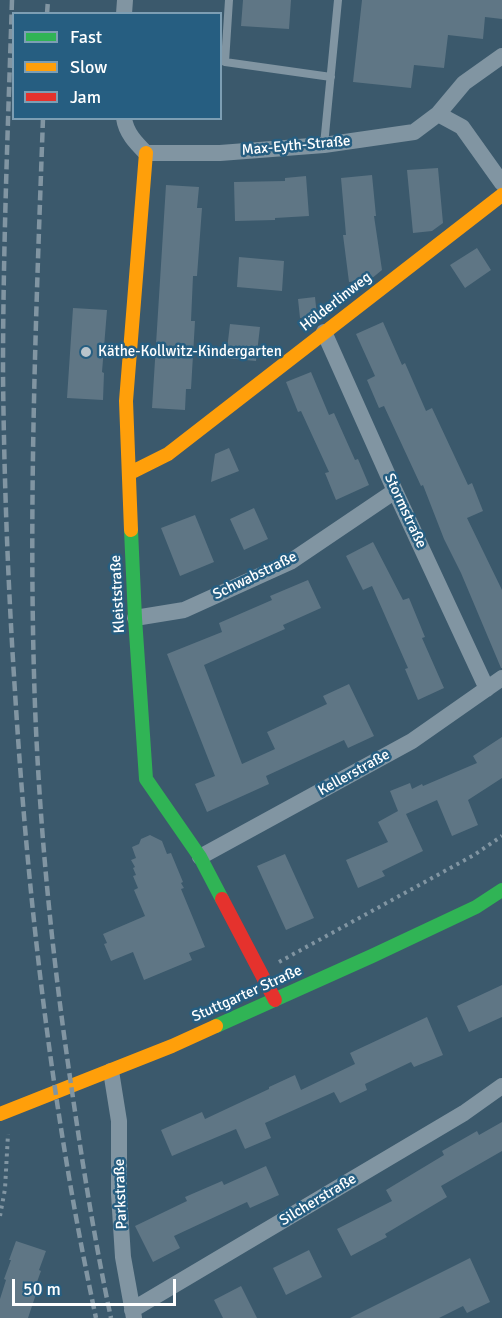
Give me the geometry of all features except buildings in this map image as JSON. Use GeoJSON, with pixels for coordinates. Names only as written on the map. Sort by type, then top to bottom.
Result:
{"type":"FeatureCollection","features":[{"type":"Feature","properties":{"kind":"street","name":"Max-Eyth-Straße"},"geometry":{"type":"LineString","coordinates":[[146,153],[220,153],[324,145],[414,132],[438,114],[464,83],[502,56]]}},
{"type":"Feature","properties":{"kind":"street"},"geometry":{"type":"LineString","coordinates":[[438,114],[462,127],[502,183]]}},
{"type":"Feature","properties":{"kind":"street"},"geometry":{"type":"LineString","coordinates":[[124,120],[133,141],[146,153]]}},
{"type":"Feature","properties":{"kind":"street","name":"Kleiststraße"},"geometry":{"type":"LineString","coordinates":[[146,153],[126,402],[135,618],[146,779],[200,857],[274,1000]]}},
{"type":"Feature","properties":{"kind":"street","name":"Hölderlinweg"},"geometry":{"type":"LineString","coordinates":[[130,473],[168,454],[502,195]]}},
{"type":"Feature","properties":{"kind":"street","name":"Stormstraße"},"geometry":{"type":"LineString","coordinates":[[324,332],[487,689]]}},
{"type":"Feature","properties":{"kind":"street","name":"Schwabstraße"},"geometry":{"type":"LineString","coordinates":[[135,618],[184,610],[290,562],[395,490]]}},
{"type":"Feature","properties":{"kind":"street","name":"Kellerstraße"},"geometry":{"type":"LineString","coordinates":[[200,857],[411,741],[502,678]]}},
{"type":"Feature","properties":{"kind":"street","name":"Stuttgarter Straße"},"geometry":{"type":"LineString","coordinates":[[5,1112],[172,1046],[476,907],[502,890]]}},
{"type":"Feature","properties":{"kind":"street","name":"Parkstraße"},"geometry":{"type":"LineString","coordinates":[[111,1071],[119,1121],[119,1194],[123,1257],[133,1314]]}},
{"type":"Feature","properties":{"kind":"street","name":"Silcherstraße"},"geometry":{"type":"LineString","coordinates":[[133,1314],[464,1113],[502,1086]]}},
{"type":"Feature","properties":{"kind":"lane"},"geometry":{"type":"LineString","coordinates":[[229,0],[225,62],[331,77]]}},
{"type":"Feature","properties":{"kind":"lane"},"geometry":{"type":"LineString","coordinates":[[324,145],[338,0]]}},
{"type":"Feature","properties":{"kind":"path"},"geometry":{"type":"LineString","coordinates":[[260,973],[474,855],[502,836]]}},
{"type":"Feature","properties":{"kind":"path"},"geometry":{"type":"LineString","coordinates":[[0,1216],[6,1189],[5,1112]]}},
{"type":"Feature","properties":{"kind":"railway"},"geometry":{"type":"LineString","coordinates":[[12,0],[3,373],[10,612],[20,771],[35,928],[54,1085],[80,1241],[96,1318]]}},
{"type":"Feature","properties":{"kind":"railway"},"geometry":{"type":"LineString","coordinates":[[47,12],[48,0]]}},
{"type":"Feature","properties":{"kind":"railway"},"geometry":{"type":"LineString","coordinates":[[43,120],[32,559],[37,754],[48,899],[65,1043],[80,1148],[111,1318]]}},
{"type":"Feature","properties":{"kind":"traffic: fast"},"geometry":{"type":"LineString","coordinates":[[131,530],[146,779],[200,857],[222,899]]}},
{"type":"Feature","properties":{"kind":"traffic: fast"},"geometry":{"type":"LineString","coordinates":[[216,1026],[476,907],[502,890]]}},
{"type":"Feature","properties":{"kind":"traffic: slow"},"geometry":{"type":"LineString","coordinates":[[131,530],[126,401],[146,153]]}},
{"type":"Feature","properties":{"kind":"traffic: slow"},"geometry":{"type":"LineString","coordinates":[[130,473],[168,454],[502,195]]}},
{"type":"Feature","properties":{"kind":"traffic: slow"},"geometry":{"type":"LineString","coordinates":[[0,1114],[172,1046],[216,1026]]}},
{"type":"Feature","properties":{"kind":"traffic: jam"},"geometry":{"type":"LineString","coordinates":[[222,899],[275,1000]]}},
{"type":"Feature","properties":{"kind":"place","name":"Käthe-Kollwitz-Kindergarten"},"geometry":{"type":"Point","coordinates":[86,352]}}]}
